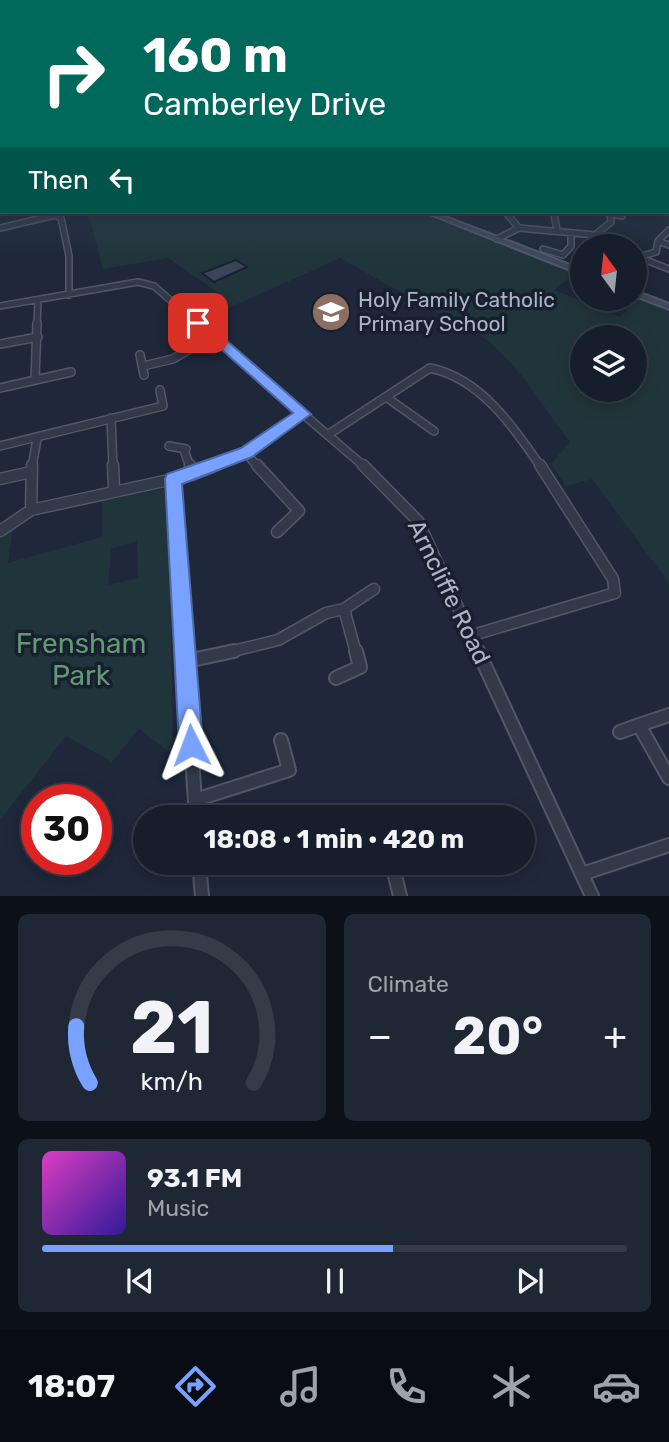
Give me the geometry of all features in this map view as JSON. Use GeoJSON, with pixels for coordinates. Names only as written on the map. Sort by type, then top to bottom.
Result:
{"type":"FeatureCollection","features":[{"type":"Feature","properties":{"kind":"street"},"geometry":{"type":"LineString","coordinates":[[433,214],[570,268]]}},
{"type":"Feature","properties":{"kind":"street"},"geometry":{"type":"LineString","coordinates":[[507,214],[519,228]]}},
{"type":"Feature","properties":{"kind":"street"},"geometry":{"type":"LineString","coordinates":[[554,214],[557,230]]}},
{"type":"Feature","properties":{"kind":"street"},"geometry":{"type":"LineString","coordinates":[[497,239],[519,228],[595,235],[611,222],[610,214]]}},
{"type":"Feature","properties":{"kind":"street"},"geometry":{"type":"LineString","coordinates":[[614,214],[622,216]]}},
{"type":"Feature","properties":{"kind":"street"},"geometry":{"type":"LineString","coordinates":[[0,228],[55,215],[61,218],[69,259],[69,295]]}},
{"type":"Feature","properties":{"kind":"street"},"geometry":{"type":"LineString","coordinates":[[648,254],[656,252],[659,241],[669,230]]}},
{"type":"Feature","properties":{"kind":"street"},"geometry":{"type":"LineString","coordinates":[[543,249],[566,257],[571,246],[571,233]]}},
{"type":"Feature","properties":{"kind":"street"},"geometry":{"type":"LineString","coordinates":[[659,241],[669,245]]}},
{"type":"Feature","properties":{"kind":"street"},"geometry":{"type":"LineString","coordinates":[[648,261],[669,269]]}},
{"type":"Feature","properties":{"kind":"street","name":"Arncliffe Road"},"geometry":{"type":"LineString","coordinates":[[0,306],[145,282],[154,286],[380,479],[418,521],[592,896]]}},
{"type":"Feature","properties":{"kind":"street"},"geometry":{"type":"LineString","coordinates":[[648,298],[669,307]]}},
{"type":"Feature","properties":{"kind":"street"},"geometry":{"type":"LineString","coordinates":[[35,380],[38,300]]}},
{"type":"Feature","properties":{"kind":"street"},"geometry":{"type":"LineString","coordinates":[[143,366],[173,359],[214,335]]}},
{"type":"Feature","properties":{"kind":"street"},"geometry":{"type":"LineString","coordinates":[[0,344],[38,337]]}},
{"type":"Feature","properties":{"kind":"street"},"geometry":{"type":"LineString","coordinates":[[140,355],[144,375]]}},
{"type":"Feature","properties":{"kind":"street"},"geometry":{"type":"LineString","coordinates":[[329,434],[430,368],[439,366],[454,372],[483,392],[544,471],[613,579],[615,593],[473,635]]}},
{"type":"Feature","properties":{"kind":"street"},"geometry":{"type":"LineString","coordinates":[[0,388],[71,372]]}},
{"type":"Feature","properties":{"kind":"street"},"geometry":{"type":"LineString","coordinates":[[0,446],[163,406],[160,390]]}},
{"type":"Feature","properties":{"kind":"street"},"geometry":{"type":"LineString","coordinates":[[386,397],[433,431]]}},
{"type":"Feature","properties":{"kind":"street"},"geometry":{"type":"LineString","coordinates":[[0,531],[31,510],[191,475],[246,453],[303,414]]}},
{"type":"Feature","properties":{"kind":"street"},"geometry":{"type":"LineString","coordinates":[[111,418],[114,490]]}},
{"type":"Feature","properties":{"kind":"street"},"geometry":{"type":"LineString","coordinates":[[31,510],[31,472],[37,439]]}},
{"type":"Feature","properties":{"kind":"street"},"geometry":{"type":"LineString","coordinates":[[169,446],[185,450],[191,475]]}},
{"type":"Feature","properties":{"kind":"street"},"geometry":{"type":"LineString","coordinates":[[246,453],[299,511],[277,532]]}},
{"type":"Feature","properties":{"kind":"street"},"geometry":{"type":"LineString","coordinates":[[0,479],[31,472]]}},
{"type":"Feature","properties":{"kind":"street"},"geometry":{"type":"LineString","coordinates":[[173,479],[195,805]]}},
{"type":"Feature","properties":{"kind":"street"},"geometry":{"type":"LineString","coordinates":[[187,661],[294,634],[314,617],[344,609],[374,590]]}},
{"type":"Feature","properties":{"kind":"street"},"geometry":{"type":"LineString","coordinates":[[336,678],[360,667],[344,609]]}},
{"type":"Feature","properties":{"kind":"street"},"geometry":{"type":"LineString","coordinates":[[620,732],[669,715]]}},
{"type":"Feature","properties":{"kind":"street"},"geometry":{"type":"LineString","coordinates":[[639,725],[669,778]]}},
{"type":"Feature","properties":{"kind":"street"},"geometry":{"type":"LineString","coordinates":[[195,800],[289,770],[281,740]]}},
{"type":"Feature","properties":{"kind":"street"},"geometry":{"type":"LineString","coordinates":[[582,874],[669,845]]}},
{"type":"Feature","properties":{"kind":"street"},"geometry":{"type":"LineString","coordinates":[[200,875],[202,896]]}},
{"type":"Feature","properties":{"kind":"street"},"geometry":{"type":"LineString","coordinates":[[395,875],[400,896]]}},
{"type":"Feature","properties":{"kind":"green space"},"geometry":{"type":"Polygon","coordinates":[[[89,214],[427,214],[570,271],[570,277],[554,290],[570,297],[570,312],[608,312],[620,317],[625,312],[648,312],[648,302],[669,310],[669,583],[592,479],[566,486],[551,464],[570,442],[516,369],[485,338],[467,326],[340,258],[202,320],[189,309],[220,294],[168,258],[103,269],[89,214]]]}},
{"type":"Feature","properties":{"kind":"green space","name":"Frensham Park"},"geometry":{"type":"Polygon","coordinates":[[[164,489],[170,571],[173,755],[139,729],[112,762],[66,736],[28,784],[21,784],[21,793],[0,820],[0,535],[13,527],[8,563],[102,537],[102,501],[164,489]],[[137,541],[111,549],[108,585],[138,578],[137,541]]]}},
{"type":"Feature","properties":{"kind":"building"},"geometry":{"type":"Polygon","coordinates":[[[236,260],[247,267],[214,282],[202,273],[236,260]]]}},
{"type":"Feature","properties":{"kind":"place","name":"Holy Family Catholic Primary School"},"geometry":{"type":"Point","coordinates":[331,312]}},
{"type":"Feature","properties":{"kind":"route"},"geometry":{"type":"LineString","coordinates":[[191,745],[173,479],[191,475],[246,453],[303,414],[198,323]]}}]}
